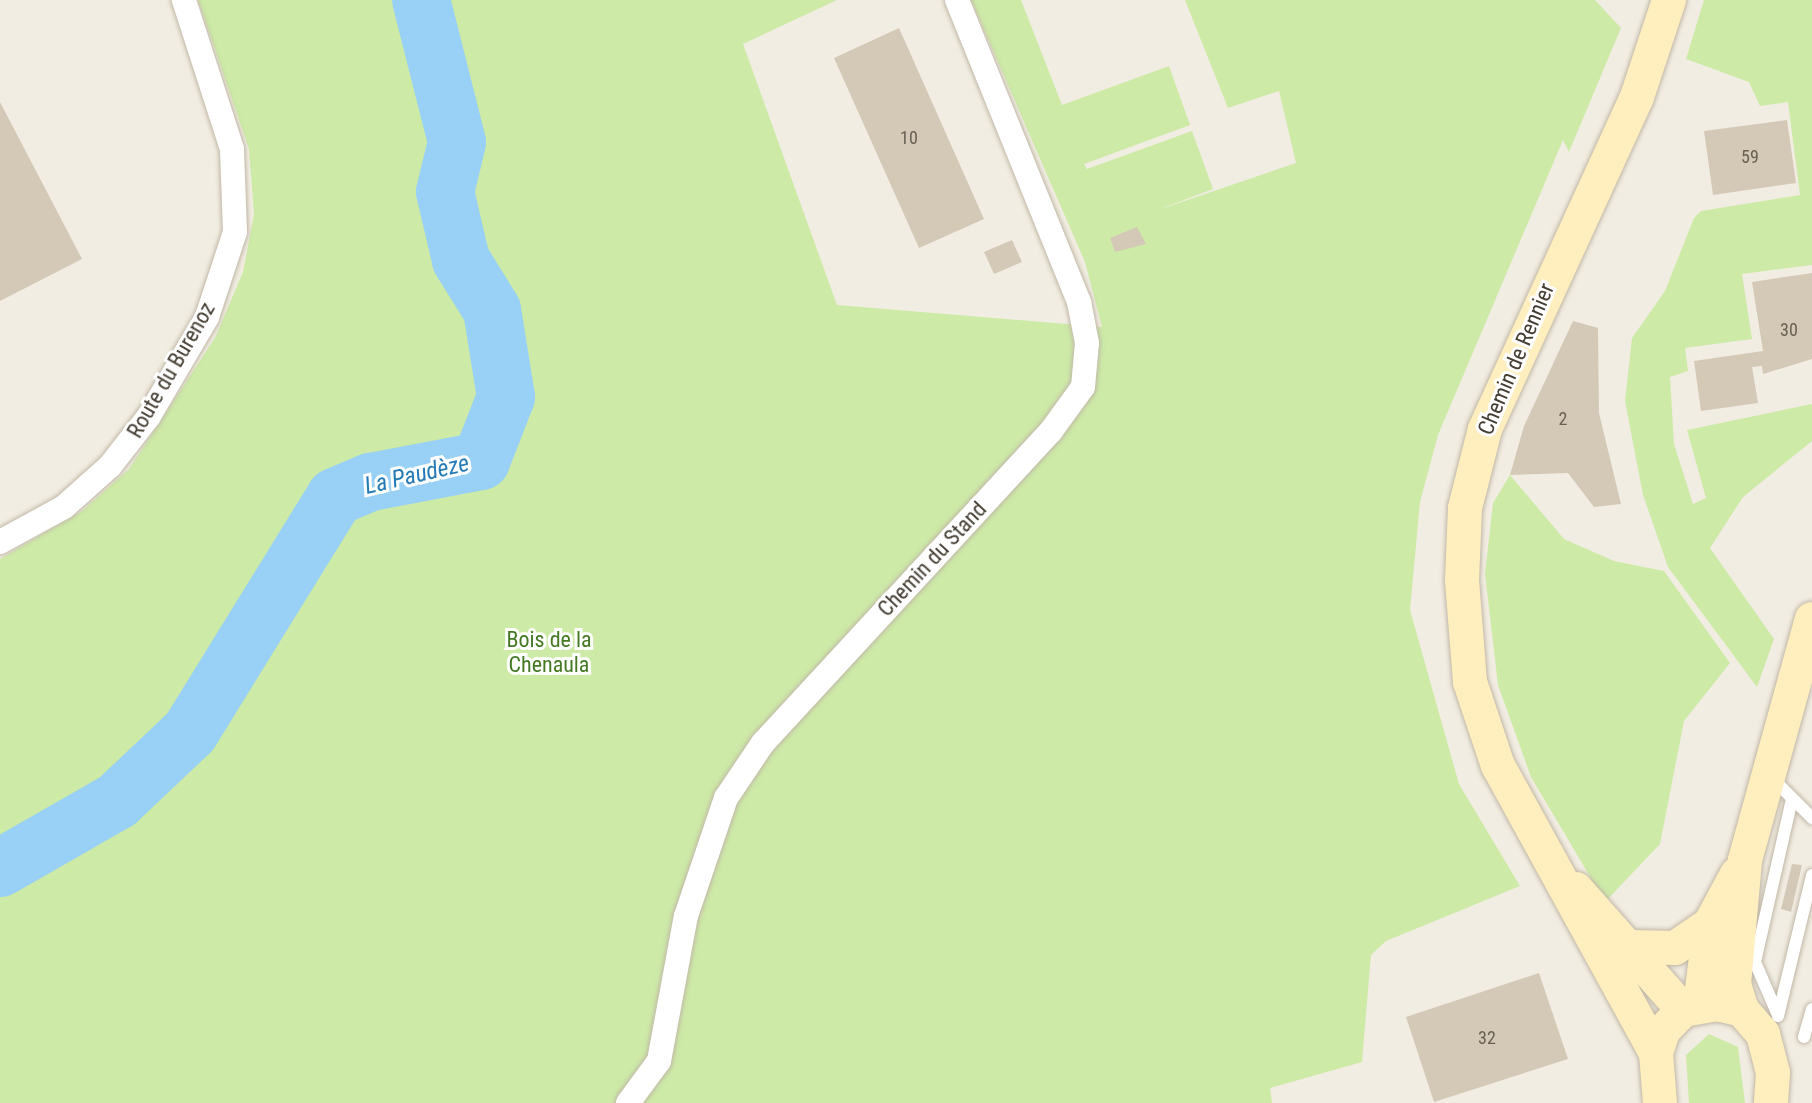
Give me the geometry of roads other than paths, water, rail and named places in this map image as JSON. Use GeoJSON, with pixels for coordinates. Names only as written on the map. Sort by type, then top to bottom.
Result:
{"type":"FeatureCollection","features":[{"type":"Feature","properties":{"kind":"street","name":"Route du Burenoz"},"geometry":{"type":"LineString","coordinates":[[0,542],[64,507],[110,466],[149,416],[212,303],[235,232],[232,149],[184,0]]}},
{"type":"Feature","properties":{"kind":"street","name":"Chemin du Stand"},"geometry":{"type":"LineString","coordinates":[[628,1103],[659,1061],[686,916],[726,798],[763,743],[1051,431],[1083,387],[1087,343],[1079,302],[957,0]]}},
{"type":"Feature","properties":{"kind":"street","name":"Chemin de Rennier"},"geometry":{"type":"LineString","coordinates":[[1656,1053],[1498,766],[1470,682],[1462,580],[1465,508],[1503,382],[1637,97],[1669,0]]}},
{"type":"Feature","properties":{"kind":"street"},"geometry":{"type":"LineString","coordinates":[[1771,1103],[1768,1050],[1742,1010],[1734,973],[1745,860],[1812,619]]}},
{"type":"Feature","properties":{"kind":"street"},"geometry":{"type":"LineString","coordinates":[[1660,1103],[1656,1053],[1663,1031],[1691,1008],[1710,924],[1745,860]]}},
{"type":"Feature","properties":{"kind":"street","name":"Chemin de Rennier"},"geometry":{"type":"LineString","coordinates":[[1553,866],[1691,1008]]}},
{"type":"Feature","properties":{"kind":"street"},"geometry":{"type":"LineString","coordinates":[[1629,947],[1675,948],[1710,924]]}},
{"type":"Feature","properties":{"kind":"street"},"geometry":{"type":"LineString","coordinates":[[1691,1008],[1742,1010]]}},
{"type":"Feature","properties":{"kind":"lane"},"geometry":{"type":"LineString","coordinates":[[1767,773],[1812,818]]}},
{"type":"Feature","properties":{"kind":"lane"},"geometry":{"type":"LineString","coordinates":[[1778,1015],[1755,962],[1792,799]]}},
{"type":"Feature","properties":{"kind":"lane"},"geometry":{"type":"LineString","coordinates":[[1768,1050],[1812,875]]}},
{"type":"Feature","properties":{"kind":"lane"},"geometry":{"type":"LineString","coordinates":[[1804,1037],[1812,1009]]}},
{"type":"Feature","properties":{"kind":"waterway","name":"La Paudèze"},"geometry":{"type":"LineString","coordinates":[[0,868],[117,801],[190,732],[335,497],[371,482],[481,461],[506,397],[492,310],[461,260],[445,192],[457,142],[421,0]]}},
{"type":"Feature","properties":{"kind":"park label","name":"Bois de la Chenaula"},"geometry":{"type":"Point","coordinates":[549,652]}}]}
